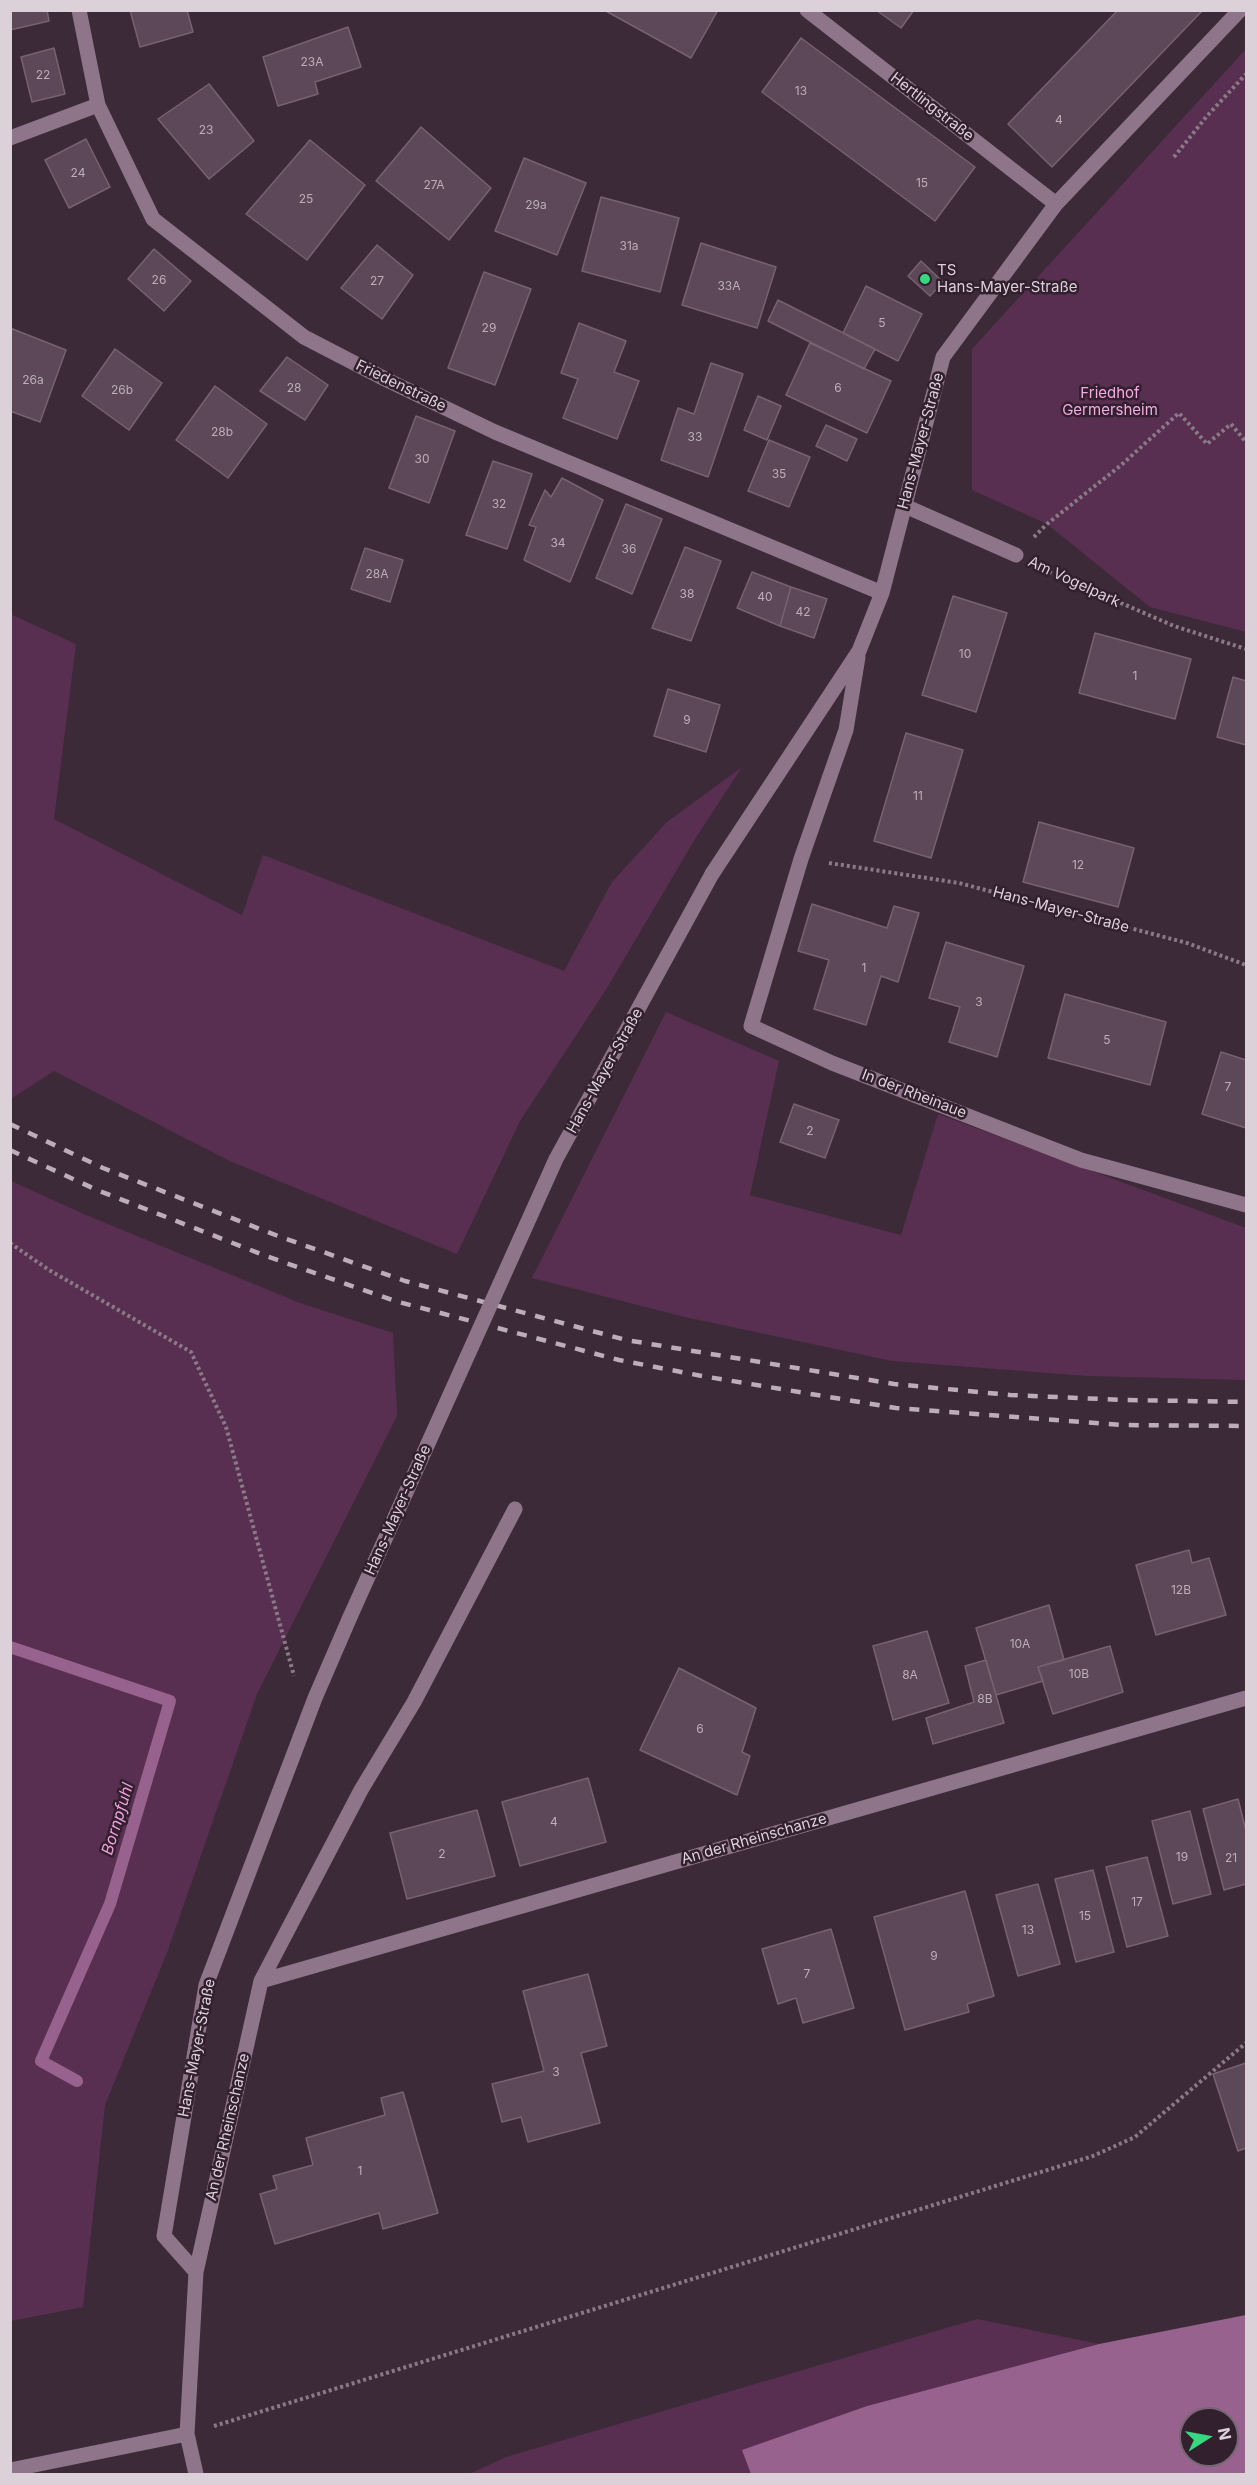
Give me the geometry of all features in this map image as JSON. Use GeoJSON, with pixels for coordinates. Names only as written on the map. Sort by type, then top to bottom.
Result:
{"type":"FeatureCollection","features":[{"type":"Feature","properties":{"kind":"street","name":"Friedenstraße"},"geometry":{"type":"LineString","coordinates":[[79,10],[98,105],[153,219],[304,337],[495,432],[882,593]]}},
{"type":"Feature","properties":{"kind":"street","name":"Hertlingstraße"},"geometry":{"type":"LineString","coordinates":[[807,10],[1056,204]]}},
{"type":"Feature","properties":{"kind":"street","name":"Hans-Mayer-Straße"},"geometry":{"type":"LineString","coordinates":[[196,2272],[164,2236],[206,1985],[315,1698],[556,1159],[712,874],[859,651],[882,593],[943,357],[1056,204],[1240,10]]}},
{"type":"Feature","properties":{"kind":"street"},"geometry":{"type":"LineString","coordinates":[[10,138],[98,105]]}},
{"type":"Feature","properties":{"kind":"street","name":"Am Vogelpark"},"geometry":{"type":"LineString","coordinates":[[904,506],[1016,555]]}},
{"type":"Feature","properties":{"kind":"street","name":"Hans-Mayer-Straße"},"geometry":{"type":"LineString","coordinates":[[801,859],[846,730],[859,651]]}},
{"type":"Feature","properties":{"kind":"street","name":"In der Rheinaue"},"geometry":{"type":"LineString","coordinates":[[801,859],[751,1026],[832,1063],[1081,1160],[1246,1205]]}},
{"type":"Feature","properties":{"kind":"street","name":"An der Rheinschanze"},"geometry":{"type":"LineString","coordinates":[[196,2272],[261,1981],[361,1790],[414,1702],[515,1509]]}},
{"type":"Feature","properties":{"kind":"street","name":"An der Rheinschanze"},"geometry":{"type":"LineString","coordinates":[[261,1981],[1246,1698]]}},
{"type":"Feature","properties":{"kind":"street"},"geometry":{"type":"LineString","coordinates":[[196,2272],[187,2434],[196,2475]]}},
{"type":"Feature","properties":{"kind":"street"},"geometry":{"type":"LineString","coordinates":[[10,2470],[187,2434]]}},
{"type":"Feature","properties":{"kind":"path"},"geometry":{"type":"LineString","coordinates":[[1174,157],[1207,116],[1246,74]]}},
{"type":"Feature","properties":{"kind":"path"},"geometry":{"type":"LineString","coordinates":[[1016,555],[1047,524],[1120,466],[1179,412],[1207,444],[1230,424],[1246,442]]}},
{"type":"Feature","properties":{"kind":"path","name":"Am Vogelpark"},"geometry":{"type":"LineString","coordinates":[[1016,555],[1046,572],[1174,627],[1246,649]]}},
{"type":"Feature","properties":{"kind":"path","name":"Hans-Mayer-Straße"},"geometry":{"type":"LineString","coordinates":[[801,859],[959,884],[1187,943],[1246,965]]}},
{"type":"Feature","properties":{"kind":"path"},"geometry":{"type":"LineString","coordinates":[[10,1243],[48,1270],[191,1352],[226,1427],[295,1680],[315,1698]]}},
{"type":"Feature","properties":{"kind":"path"},"geometry":{"type":"LineString","coordinates":[[187,2434],[1093,2156],[1135,2137],[1246,2043]]}},
{"type":"Feature","properties":{"kind":"green space","name":"Friedhof Germersheim"},"geometry":{"type":"Polygon","coordinates":[[[1246,49],[1246,632],[1150,607],[1047,524],[972,490],[972,349],[1246,49]]]}},
{"type":"Feature","properties":{"kind":"green space"},"geometry":{"type":"Polygon","coordinates":[[[10,614],[76,644],[54,819],[242,915],[263,855],[564,971],[612,882],[667,822],[742,767],[695,839],[607,988],[520,1121],[457,1254],[230,1161],[54,1071],[11,1099],[10,614]]]}},
{"type":"Feature","properties":{"kind":"green space"},"geometry":{"type":"Polygon","coordinates":[[[666,1012],[779,1061],[750,1195],[901,1235],[938,1114],[1246,1228],[1246,1380],[1088,1376],[892,1361],[685,1317],[532,1278],[666,1012]]]}},
{"type":"Feature","properties":{"kind":"green space"},"geometry":{"type":"Polygon","coordinates":[[[11,1181],[86,1215],[300,1303],[393,1333],[397,1416],[257,1694],[168,1950],[105,2105],[83,2307],[11,2321],[11,1181]]]}},
{"type":"Feature","properties":{"kind":"green space"},"geometry":{"type":"Polygon","coordinates":[[[977,2319],[1099,2344],[867,2406],[743,2450],[751,2474],[469,2474],[506,2457],[977,2319]]]}},
{"type":"Feature","properties":{"kind":"shaded area"},"geometry":{"type":"Polygon","coordinates":[[[1246,2315],[1246,2474],[751,2474],[742,2450],[867,2406],[1099,2344],[1246,2315]]]}},
{"type":"Feature","properties":{"kind":"building"},"geometry":{"type":"Polygon","coordinates":[[[10,10],[47,10],[49,21],[10,30],[10,10]]]}},
{"type":"Feature","properties":{"kind":"building"},"geometry":{"type":"Polygon","coordinates":[[[130,10],[187,10],[193,32],[140,47],[130,10]]]}},
{"type":"Feature","properties":{"kind":"building"},"geometry":{"type":"Polygon","coordinates":[[[604,10],[718,10],[691,58],[604,10]]]}},
{"type":"Feature","properties":{"kind":"building"},"geometry":{"type":"Polygon","coordinates":[[[876,10],[914,10],[901,28],[876,10]]]}},
{"type":"Feature","properties":{"kind":"building"},"geometry":{"type":"Polygon","coordinates":[[[1118,10],[1203,10],[1052,167],[1008,124],[1118,10]]]}},
{"type":"Feature","properties":{"kind":"building"},"geometry":{"type":"Polygon","coordinates":[[[348,27],[361,67],[315,82],[318,94],[278,106],[263,57],[348,27]]]}},
{"type":"Feature","properties":{"kind":"building"},"geometry":{"type":"Polygon","coordinates":[[[801,38],[975,167],[935,221],[762,92],[801,38]]]}},
{"type":"Feature","properties":{"kind":"building"},"geometry":{"type":"Polygon","coordinates":[[[54,48],[65,94],[32,102],[21,57],[54,48]]]}},
{"type":"Feature","properties":{"kind":"building"},"geometry":{"type":"Polygon","coordinates":[[[209,84],[254,141],[209,179],[158,119],[209,84]]]}},
{"type":"Feature","properties":{"kind":"building"},"geometry":{"type":"Polygon","coordinates":[[[421,127],[491,188],[449,240],[376,181],[421,127]]]}},
{"type":"Feature","properties":{"kind":"building"},"geometry":{"type":"Polygon","coordinates":[[[86,139],[110,187],[69,208],[45,160],[86,139]]]}},
{"type":"Feature","properties":{"kind":"building"},"geometry":{"type":"Polygon","coordinates":[[[310,140],[365,185],[307,260],[246,214],[310,140]]]}},
{"type":"Feature","properties":{"kind":"building"},"geometry":{"type":"Polygon","coordinates":[[[524,158],[586,183],[557,255],[495,231],[524,158]]]}},
{"type":"Feature","properties":{"kind":"building"},"geometry":{"type":"Polygon","coordinates":[[[601,197],[679,218],[660,292],[582,271],[601,197]]]}},
{"type":"Feature","properties":{"kind":"building"},"geometry":{"type":"Polygon","coordinates":[[[701,243],[776,267],[757,328],[682,305],[701,243]]]}},
{"type":"Feature","properties":{"kind":"building"},"geometry":{"type":"Polygon","coordinates":[[[377,245],[413,275],[382,319],[341,288],[377,245]]]}},
{"type":"Feature","properties":{"kind":"building"},"geometry":{"type":"Polygon","coordinates":[[[154,249],[191,281],[164,311],[128,279],[154,249]]]}},
{"type":"Feature","properties":{"kind":"building","name":"TS Hans-Mayer-Straße"},"geometry":{"type":"Polygon","coordinates":[[[921,261],[943,282],[930,296],[908,276],[921,261]]]}},
{"type":"Feature","properties":{"kind":"building"},"geometry":{"type":"Polygon","coordinates":[[[484,272],[531,289],[495,385],[448,368],[484,272]]]}},
{"type":"Feature","properties":{"kind":"building"},"geometry":{"type":"Polygon","coordinates":[[[866,286],[922,314],[898,361],[843,333],[866,286]]]}},
{"type":"Feature","properties":{"kind":"building"},"geometry":{"type":"Polygon","coordinates":[[[778,300],[875,349],[864,369],[768,321],[778,300]]]}},
{"type":"Feature","properties":{"kind":"building"},"geometry":{"type":"Polygon","coordinates":[[[579,323],[626,341],[614,372],[639,381],[617,439],[563,418],[578,379],[561,373],[579,323]]]}},
{"type":"Feature","properties":{"kind":"building"},"geometry":{"type":"Polygon","coordinates":[[[10,328],[66,350],[40,422],[10,411],[10,328]]]}},
{"type":"Feature","properties":{"kind":"building"},"geometry":{"type":"Polygon","coordinates":[[[810,343],[891,381],[867,433],[786,395],[810,343]]]}},
{"type":"Feature","properties":{"kind":"building"},"geometry":{"type":"Polygon","coordinates":[[[115,349],[162,383],[129,430],[82,396],[115,349]]]}},
{"type":"Feature","properties":{"kind":"building"},"geometry":{"type":"Polygon","coordinates":[[[287,357],[328,385],[305,420],[260,391],[287,357]]]}},
{"type":"Feature","properties":{"kind":"building"},"geometry":{"type":"Polygon","coordinates":[[[711,363],[743,374],[708,477],[661,460],[678,408],[694,414],[711,363]]]}},
{"type":"Feature","properties":{"kind":"building"},"geometry":{"type":"Polygon","coordinates":[[[215,386],[267,424],[228,478],[176,440],[215,386]]]}},
{"type":"Feature","properties":{"kind":"building"},"geometry":{"type":"Polygon","coordinates":[[[758,396],[781,406],[767,440],[744,430],[758,396]]]}},
{"type":"Feature","properties":{"kind":"building"},"geometry":{"type":"Polygon","coordinates":[[[416,416],[455,431],[429,503],[389,488],[416,416]]]}},
{"type":"Feature","properties":{"kind":"building"},"geometry":{"type":"Polygon","coordinates":[[[826,425],[857,439],[847,461],[816,446],[826,425]]]}},
{"type":"Feature","properties":{"kind":"building"},"geometry":{"type":"Polygon","coordinates":[[[769,440],[810,457],[789,507],[748,491],[769,440]]]}},
{"type":"Feature","properties":{"kind":"building"},"geometry":{"type":"Polygon","coordinates":[[[493,461],[532,474],[507,549],[466,535],[493,461]]]}},
{"type":"Feature","properties":{"kind":"building"},"geometry":{"type":"Polygon","coordinates":[[[562,478],[603,500],[570,582],[524,560],[536,527],[529,525],[545,490],[551,497],[562,478]]]}},
{"type":"Feature","properties":{"kind":"building"},"geometry":{"type":"Polygon","coordinates":[[[626,504],[662,519],[632,594],[596,578],[626,504]]]}},
{"type":"Feature","properties":{"kind":"building"},"geometry":{"type":"Polygon","coordinates":[[[685,547],[721,561],[691,641],[652,628],[685,547]]]}},
{"type":"Feature","properties":{"kind":"building"},"geometry":{"type":"Polygon","coordinates":[[[365,548],[403,560],[390,602],[351,589],[365,548]]]}},
{"type":"Feature","properties":{"kind":"building"},"geometry":{"type":"Polygon","coordinates":[[[752,572],[791,587],[780,626],[737,608],[752,572]]]}},
{"type":"Feature","properties":{"kind":"building"},"geometry":{"type":"Polygon","coordinates":[[[791,587],[827,599],[814,638],[780,626],[791,587]]]}},
{"type":"Feature","properties":{"kind":"building"},"geometry":{"type":"Polygon","coordinates":[[[953,596],[1007,613],[976,712],[922,695],[953,596]]]}},
{"type":"Feature","properties":{"kind":"building"},"geometry":{"type":"Polygon","coordinates":[[[1095,633],[1191,659],[1175,719],[1079,693],[1095,633]]]}},
{"type":"Feature","properties":{"kind":"building"},"geometry":{"type":"Polygon","coordinates":[[[1233,677],[1246,681],[1246,745],[1217,737],[1233,677]]]}},
{"type":"Feature","properties":{"kind":"building"},"geometry":{"type":"Polygon","coordinates":[[[668,689],[720,705],[706,752],[654,736],[668,689]]]}},
{"type":"Feature","properties":{"kind":"building"},"geometry":{"type":"Polygon","coordinates":[[[906,733],[963,750],[931,858],[874,841],[906,733]]]}},
{"type":"Feature","properties":{"kind":"building"},"geometry":{"type":"Polygon","coordinates":[[[1039,822],[1134,848],[1118,907],[1023,882],[1039,822]]]}},
{"type":"Feature","properties":{"kind":"building"},"geometry":{"type":"Polygon","coordinates":[[[812,904],[887,928],[894,906],[919,913],[898,982],[881,976],[866,1025],[814,1009],[829,960],[798,951],[812,904]]]}},
{"type":"Feature","properties":{"kind":"building"},"geometry":{"type":"Polygon","coordinates":[[[946,942],[1024,966],[997,1057],[949,1042],[960,1007],[929,998],[946,942]]]}},
{"type":"Feature","properties":{"kind":"building"},"geometry":{"type":"Polygon","coordinates":[[[1065,994],[1166,1022],[1150,1085],[1048,1058],[1065,994]]]}},
{"type":"Feature","properties":{"kind":"building"},"geometry":{"type":"Polygon","coordinates":[[[1221,1052],[1246,1060],[1246,1128],[1202,1114],[1221,1052]]]}},
{"type":"Feature","properties":{"kind":"building"},"geometry":{"type":"Polygon","coordinates":[[[794,1104],[839,1120],[825,1158],[780,1142],[794,1104]]]}},
{"type":"Feature","properties":{"kind":"building"},"geometry":{"type":"Polygon","coordinates":[[[1189,1550],[1192,1563],[1209,1558],[1226,1615],[1156,1635],[1136,1565],[1189,1550]]]}},
{"type":"Feature","properties":{"kind":"building"},"geometry":{"type":"Polygon","coordinates":[[[1049,1605],[1064,1660],[1038,1667],[1043,1681],[996,1695],[976,1628],[1049,1605]]]}},
{"type":"Feature","properties":{"kind":"building"},"geometry":{"type":"Polygon","coordinates":[[[927,1631],[949,1703],[893,1720],[873,1646],[927,1631]]]}},
{"type":"Feature","properties":{"kind":"building"},"geometry":{"type":"Polygon","coordinates":[[[1110,1646],[1123,1692],[1053,1714],[1038,1667],[1110,1646]]]}},
{"type":"Feature","properties":{"kind":"building"},"geometry":{"type":"Polygon","coordinates":[[[986,1660],[1004,1723],[933,1744],[926,1718],[974,1702],[965,1666],[986,1660]]]}},
{"type":"Feature","properties":{"kind":"building"},"geometry":{"type":"Polygon","coordinates":[[[679,1668],[756,1708],[742,1752],[750,1756],[737,1795],[640,1750],[679,1668]]]}},
{"type":"Feature","properties":{"kind":"building"},"geometry":{"type":"Polygon","coordinates":[[[588,1778],[606,1842],[520,1866],[502,1802],[588,1778]]]}},
{"type":"Feature","properties":{"kind":"building"},"geometry":{"type":"Polygon","coordinates":[[[1238,1799],[1246,1831],[1246,1884],[1224,1890],[1203,1809],[1238,1799]]]}},
{"type":"Feature","properties":{"kind":"building"},"geometry":{"type":"Polygon","coordinates":[[[477,1810],[495,1876],[407,1899],[390,1833],[477,1810]]]}},
{"type":"Feature","properties":{"kind":"building"},"geometry":{"type":"Polygon","coordinates":[[[1190,1811],[1211,1894],[1173,1904],[1152,1821],[1190,1811]]]}},
{"type":"Feature","properties":{"kind":"building"},"geometry":{"type":"Polygon","coordinates":[[[1147,1857],[1168,1936],[1127,1947],[1106,1867],[1147,1857]]]}},
{"type":"Feature","properties":{"kind":"building"},"geometry":{"type":"Polygon","coordinates":[[[1093,1870],[1114,1952],[1076,1962],[1055,1879],[1093,1870]]]}},
{"type":"Feature","properties":{"kind":"building"},"geometry":{"type":"Polygon","coordinates":[[[1038,1884],[1060,1964],[1018,1976],[996,1895],[1038,1884]]]}},
{"type":"Feature","properties":{"kind":"building"},"geometry":{"type":"Polygon","coordinates":[[[965,1891],[994,1996],[967,2004],[969,2012],[905,2030],[874,1917],[965,1891]]]}},
{"type":"Feature","properties":{"kind":"building"},"geometry":{"type":"Polygon","coordinates":[[[831,1929],[854,2008],[803,2023],[796,1998],[778,2004],[762,1949],[831,1929]]]}},
{"type":"Feature","properties":{"kind":"building"},"geometry":{"type":"Polygon","coordinates":[[[588,1974],[607,2046],[581,2053],[600,2123],[528,2142],[521,2117],[502,2122],[492,2084],[544,2071],[523,1991],[588,1974]]]}},
{"type":"Feature","properties":{"kind":"building"},"geometry":{"type":"Polygon","coordinates":[[[1246,2063],[1246,2148],[1238,2151],[1213,2074],[1246,2063]]]}},
{"type":"Feature","properties":{"kind":"building"},"geometry":{"type":"Polygon","coordinates":[[[403,2092],[438,2213],[383,2229],[379,2213],[275,2244],[260,2194],[277,2189],[273,2176],[313,2165],[306,2138],[385,2115],[381,2098],[403,2092]]]}},
{"type":"Feature","properties":{"kind":"waterway","name":"Bornpfuhl"},"geometry":{"type":"LineString","coordinates":[[10,1647],[170,1701],[110,1904],[41,2061],[77,2081]]}},
{"type":"Feature","properties":{"kind":"railway"},"geometry":{"type":"LineString","coordinates":[[10,1124],[103,1168],[278,1236],[405,1281],[626,1340],[894,1384],[1010,1395],[1246,1402]]}},
{"type":"Feature","properties":{"kind":"railway"},"geometry":{"type":"LineString","coordinates":[[10,1150],[97,1190],[266,1256],[395,1301],[619,1360],[896,1408],[1121,1425],[1246,1426]]}},
{"type":"Feature","properties":{"kind":"place","name":"TS Hans-Mayer-Straße"},"geometry":{"type":"Point","coordinates":[925,279]}}]}
